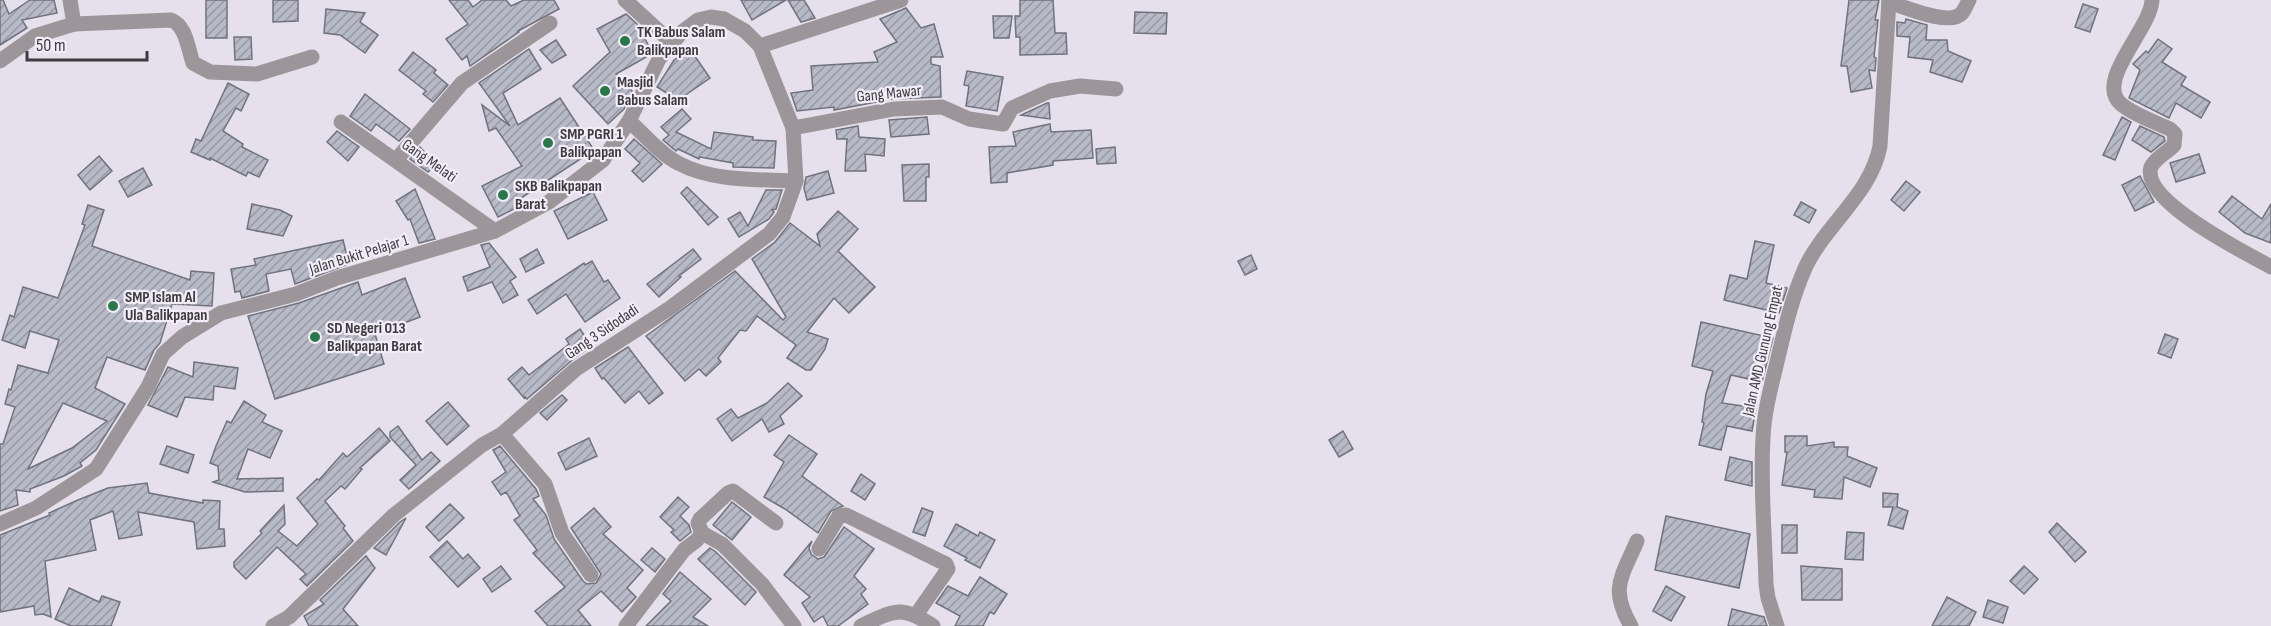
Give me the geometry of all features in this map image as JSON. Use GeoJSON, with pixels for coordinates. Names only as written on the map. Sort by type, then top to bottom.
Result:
{"type":"FeatureCollection","features":[{"type":"Feature","properties":{"kind":"street"},"geometry":{"type":"LineString","coordinates":[[70,0],[74,24]]}},
{"type":"Feature","properties":{"kind":"street"},"geometry":{"type":"LineString","coordinates":[[625,0],[672,43]]}},
{"type":"Feature","properties":{"kind":"street"},"geometry":{"type":"LineString","coordinates":[[760,46],[901,0]]}},
{"type":"Feature","properties":{"kind":"street"},"geometry":{"type":"LineString","coordinates":[[1889,1],[1939,18],[1951,18],[1962,13],[1970,0]]}},
{"type":"Feature","properties":{"kind":"street"},"geometry":{"type":"LineString","coordinates":[[2152,0],[2146,21],[2113,82],[2112,89],[2115,96],[2120,104],[2170,129],[2175,134],[2174,145],[2154,163],[2151,169],[2151,176],[2165,198],[2185,217],[2271,267]]}},
{"type":"Feature","properties":{"kind":"street","name":"Jalan AMD Gunung Empat"},"geometry":{"type":"LineString","coordinates":[[1777,626],[1770,606],[1767,584],[1762,457],[1765,413],[1796,287],[1811,257],[1867,182],[1875,166],[1880,146],[1889,1]]}},
{"type":"Feature","properties":{"kind":"street","name":"Jalan Bukit Pelajar 1"},"geometry":{"type":"LineString","coordinates":[[0,524],[36,508],[96,470],[148,387],[163,354],[182,337],[221,313],[296,294],[338,278],[378,268],[495,231],[549,202],[603,160],[628,121],[658,59],[682,32],[698,20],[711,17],[724,19]]}},
{"type":"Feature","properties":{"kind":"street","name":"Gang 3 Sidodadi"},"geometry":{"type":"LineString","coordinates":[[273,626],[289,616],[394,515],[482,445],[502,434],[576,369],[670,308],[769,234],[783,217],[796,181],[793,128],[760,46],[745,31],[724,19]]}},
{"type":"Feature","properties":{"kind":"street"},"geometry":{"type":"LineString","coordinates":[[0,61],[35,36],[74,24],[171,20],[182,27],[193,63],[210,72],[257,74],[312,57]]}},
{"type":"Feature","properties":{"kind":"street"},"geometry":{"type":"LineString","coordinates":[[396,160],[462,83],[550,23]]}},
{"type":"Feature","properties":{"kind":"street","name":"Gang Mawar"},"geometry":{"type":"LineString","coordinates":[[793,128],[894,109],[942,107],[969,119],[1003,124],[1012,108],[1050,91],[1080,86],[1116,89]]}},
{"type":"Feature","properties":{"kind":"street"},"geometry":{"type":"LineString","coordinates":[[628,121],[676,163],[700,172],[735,178],[796,181]]}},
{"type":"Feature","properties":{"kind":"street","name":"Gang Melati"},"geometry":{"type":"LineString","coordinates":[[341,122],[495,231]]}},
{"type":"Feature","properties":{"kind":"street"},"geometry":{"type":"LineString","coordinates":[[502,434],[545,484],[562,533],[591,575]]}},
{"type":"Feature","properties":{"kind":"street"},"geometry":{"type":"LineString","coordinates":[[776,524],[733,491],[728,493],[698,523],[702,533],[722,544],[762,584],[794,626]]}},
{"type":"Feature","properties":{"kind":"street"},"geometry":{"type":"LineString","coordinates":[[819,549],[838,516],[846,515],[946,564],[948,569],[916,615]]}},
{"type":"Feature","properties":{"kind":"street"},"geometry":{"type":"LineString","coordinates":[[626,626],[684,550],[702,533]]}},
{"type":"Feature","properties":{"kind":"street"},"geometry":{"type":"LineString","coordinates":[[1631,626],[1618,597],[1618,586],[1637,541]]}},
{"type":"Feature","properties":{"kind":"street"},"geometry":{"type":"LineString","coordinates":[[861,626],[892,611],[916,615],[933,626]]}},
{"type":"Feature","properties":{"kind":"building"},"geometry":{"type":"Polygon","coordinates":[[[0,0],[3,0],[9,14],[30,0],[54,0],[57,13],[22,20],[27,28],[0,45],[0,0]]]}},
{"type":"Feature","properties":{"kind":"building"},"geometry":{"type":"Polygon","coordinates":[[[206,0],[227,0],[227,38],[206,38],[206,0]]]}},
{"type":"Feature","properties":{"kind":"building"},"geometry":{"type":"Polygon","coordinates":[[[273,0],[298,0],[298,21],[273,22],[273,0]]]}},
{"type":"Feature","properties":{"kind":"building"},"geometry":{"type":"Polygon","coordinates":[[[449,0],[468,0],[473,7],[482,0],[506,0],[511,6],[524,0],[554,0],[559,9],[518,31],[470,66],[467,56],[462,60],[446,39],[468,24],[449,0]]]}},
{"type":"Feature","properties":{"kind":"building"},"geometry":{"type":"Polygon","coordinates":[[[741,0],[786,0],[752,20],[741,0]]]}},
{"type":"Feature","properties":{"kind":"building"},"geometry":{"type":"Polygon","coordinates":[[[788,0],[804,0],[815,18],[801,22],[788,0]]]}},
{"type":"Feature","properties":{"kind":"building"},"geometry":{"type":"Polygon","coordinates":[[[1020,0],[1053,0],[1055,33],[1066,33],[1067,54],[1020,55],[1020,37],[1016,37],[1015,16],[1020,16],[1020,0]]]}},
{"type":"Feature","properties":{"kind":"building"},"geometry":{"type":"Polygon","coordinates":[[[1849,0],[1879,0],[1875,20],[1878,20],[1874,57],[1876,58],[1875,71],[1869,70],[1872,88],[1851,92],[1847,66],[1841,66],[1849,0]]]}},
{"type":"Feature","properties":{"kind":"building"},"geometry":{"type":"Polygon","coordinates":[[[2083,4],[2098,9],[2090,32],[2075,27],[2083,4]]]}},
{"type":"Feature","properties":{"kind":"building"},"geometry":{"type":"Polygon","coordinates":[[[906,8],[921,28],[934,24],[943,57],[931,57],[931,64],[940,66],[941,97],[892,99],[834,110],[834,107],[797,111],[791,93],[813,90],[811,66],[878,62],[874,52],[897,42],[880,19],[906,8]]]}},
{"type":"Feature","properties":{"kind":"building"},"geometry":{"type":"Polygon","coordinates":[[[326,9],[365,13],[360,22],[378,35],[365,53],[340,35],[324,33],[326,9]]]}},
{"type":"Feature","properties":{"kind":"building"},"geometry":{"type":"Polygon","coordinates":[[[1135,12],[1167,13],[1166,34],[1134,33],[1135,12]]]}},
{"type":"Feature","properties":{"kind":"building"},"geometry":{"type":"Polygon","coordinates":[[[626,14],[637,24],[652,52],[616,74],[632,91],[624,109],[608,124],[573,86],[610,52],[597,29],[626,14]]]}},
{"type":"Feature","properties":{"kind":"building"},"geometry":{"type":"Polygon","coordinates":[[[993,16],[1012,16],[1009,38],[994,38],[993,16]]]}},
{"type":"Feature","properties":{"kind":"building"},"geometry":{"type":"Polygon","coordinates":[[[1906,19],[1927,25],[1926,40],[1947,40],[1948,51],[1971,61],[1962,82],[1930,72],[1933,60],[1908,57],[1910,37],[1897,36],[1897,22],[1905,23],[1906,19]]]}},
{"type":"Feature","properties":{"kind":"building"},"geometry":{"type":"Polygon","coordinates":[[[234,37],[251,37],[252,59],[235,60],[234,37]]]}},
{"type":"Feature","properties":{"kind":"building"},"geometry":{"type":"Polygon","coordinates":[[[2158,39],[2172,49],[2162,62],[2186,77],[2181,85],[2210,102],[2201,118],[2176,103],[2169,118],[2129,98],[2140,70],[2133,64],[2146,51],[2148,53],[2158,39]]]}},
{"type":"Feature","properties":{"kind":"building"},"geometry":{"type":"Polygon","coordinates":[[[556,40],[566,55],[552,63],[540,50],[556,40]]]}},
{"type":"Feature","properties":{"kind":"building"},"geometry":{"type":"Polygon","coordinates":[[[529,49],[541,69],[503,93],[518,125],[560,98],[594,150],[521,198],[524,204],[498,217],[482,186],[522,166],[496,128],[489,131],[482,105],[510,126],[479,83],[529,49]]]}},
{"type":"Feature","properties":{"kind":"building"},"geometry":{"type":"Polygon","coordinates":[[[690,49],[710,78],[678,100],[657,87],[674,60],[690,49]]]}},
{"type":"Feature","properties":{"kind":"building"},"geometry":{"type":"Polygon","coordinates":[[[413,52],[436,70],[434,73],[448,85],[433,102],[423,94],[426,91],[399,70],[413,52]]]}},
{"type":"Feature","properties":{"kind":"building"},"geometry":{"type":"Polygon","coordinates":[[[967,71],[1003,77],[997,111],[966,106],[969,86],[964,85],[967,71]]]}},
{"type":"Feature","properties":{"kind":"building"},"geometry":{"type":"Polygon","coordinates":[[[228,83],[249,94],[241,111],[236,108],[223,131],[243,144],[242,147],[268,160],[259,177],[248,172],[246,176],[210,158],[210,160],[191,152],[196,139],[201,141],[228,83]]]}},
{"type":"Feature","properties":{"kind":"building"},"geometry":{"type":"Polygon","coordinates":[[[365,94],[410,129],[399,141],[376,124],[371,131],[350,116],[365,94]]]}},
{"type":"Feature","properties":{"kind":"building"},"geometry":{"type":"Polygon","coordinates":[[[1047,103],[1049,103],[1050,119],[1021,115],[1047,103]]]}},
{"type":"Feature","properties":{"kind":"building"},"geometry":{"type":"Polygon","coordinates":[[[682,109],[691,119],[676,132],[711,149],[714,132],[753,137],[753,140],[776,141],[774,168],[733,167],[733,163],[700,157],[699,159],[678,149],[676,151],[663,140],[669,135],[661,127],[682,109]]]}},
{"type":"Feature","properties":{"kind":"building"},"geometry":{"type":"Polygon","coordinates":[[[927,117],[929,134],[891,137],[889,120],[927,117]]]}},
{"type":"Feature","properties":{"kind":"building"},"geometry":{"type":"Polygon","coordinates":[[[2122,117],[2131,122],[2115,160],[2103,155],[2122,117]]]}},
{"type":"Feature","properties":{"kind":"building"},"geometry":{"type":"Polygon","coordinates":[[[1050,124],[1051,132],[1091,130],[1093,158],[1053,161],[1053,165],[1007,173],[1007,182],[991,183],[989,147],[1016,146],[1013,132],[1050,124]]]}},
{"type":"Feature","properties":{"kind":"building"},"geometry":{"type":"Polygon","coordinates":[[[858,126],[859,137],[885,139],[884,156],[865,154],[866,171],[845,171],[847,139],[837,139],[836,130],[858,126]]]}},
{"type":"Feature","properties":{"kind":"building"},"geometry":{"type":"Polygon","coordinates":[[[2140,126],[2164,137],[2165,141],[2151,152],[2132,140],[2140,126]]]}},
{"type":"Feature","properties":{"kind":"building"},"geometry":{"type":"Polygon","coordinates":[[[337,131],[359,147],[348,161],[327,142],[337,131]]]}},
{"type":"Feature","properties":{"kind":"building"},"geometry":{"type":"Polygon","coordinates":[[[634,139],[662,164],[643,182],[632,171],[640,163],[625,149],[634,139]]]}},
{"type":"Feature","properties":{"kind":"building"},"geometry":{"type":"Polygon","coordinates":[[[420,147],[436,164],[428,172],[410,159],[420,147]]]}},
{"type":"Feature","properties":{"kind":"building"},"geometry":{"type":"Polygon","coordinates":[[[1115,147],[1116,163],[1097,164],[1096,149],[1115,147]]]}},
{"type":"Feature","properties":{"kind":"building"},"geometry":{"type":"Polygon","coordinates":[[[2199,154],[2205,173],[2176,182],[2170,163],[2199,154]]]}},
{"type":"Feature","properties":{"kind":"building"},"geometry":{"type":"Polygon","coordinates":[[[99,156],[112,171],[90,190],[78,175],[99,156]]]}},
{"type":"Feature","properties":{"kind":"building"},"geometry":{"type":"Polygon","coordinates":[[[929,164],[929,177],[926,177],[926,201],[904,201],[902,165],[929,164]]]}},
{"type":"Feature","properties":{"kind":"building"},"geometry":{"type":"Polygon","coordinates":[[[143,168],[152,185],[128,197],[119,181],[143,168]]]}},
{"type":"Feature","properties":{"kind":"building"},"geometry":{"type":"Polygon","coordinates":[[[828,171],[834,193],[807,200],[804,188],[806,177],[828,171]]]}},
{"type":"Feature","properties":{"kind":"building"},"geometry":{"type":"Polygon","coordinates":[[[2140,176],[2154,202],[2135,211],[2122,185],[2140,176]]]}},
{"type":"Feature","properties":{"kind":"building"},"geometry":{"type":"Polygon","coordinates":[[[1906,181],[1920,192],[1904,211],[1891,200],[1906,181]]]}},
{"type":"Feature","properties":{"kind":"building"},"geometry":{"type":"Polygon","coordinates":[[[687,187],[718,217],[708,225],[681,193],[687,187]]]}},
{"type":"Feature","properties":{"kind":"building"},"geometry":{"type":"Polygon","coordinates":[[[415,189],[435,239],[419,243],[410,219],[408,220],[396,201],[415,189]]]}},
{"type":"Feature","properties":{"kind":"building"},"geometry":{"type":"Polygon","coordinates":[[[766,190],[782,190],[776,209],[772,210],[774,212],[769,219],[739,237],[728,219],[740,212],[748,226],[766,190]]]}},
{"type":"Feature","properties":{"kind":"building"},"geometry":{"type":"Polygon","coordinates":[[[593,192],[607,220],[568,239],[554,211],[593,192]]]}},
{"type":"Feature","properties":{"kind":"building"},"geometry":{"type":"Polygon","coordinates":[[[2232,196],[2262,219],[2271,204],[2271,243],[2245,233],[2219,212],[2232,196]]]}},
{"type":"Feature","properties":{"kind":"building"},"geometry":{"type":"Polygon","coordinates":[[[1801,202],[1816,210],[1809,223],[1794,215],[1801,202]]]}},
{"type":"Feature","properties":{"kind":"building"},"geometry":{"type":"Polygon","coordinates":[[[252,204],[280,210],[292,216],[283,236],[247,229],[252,204]]]}},
{"type":"Feature","properties":{"kind":"building"},"geometry":{"type":"Polygon","coordinates":[[[88,205],[104,210],[92,246],[190,280],[191,271],[214,273],[212,306],[172,304],[160,343],[154,350],[145,370],[107,357],[95,388],[125,404],[96,450],[80,463],[82,466],[64,476],[30,489],[30,492],[16,490],[18,505],[0,511],[0,444],[3,444],[15,407],[5,404],[9,389],[11,390],[18,365],[48,373],[59,340],[30,331],[25,348],[2,340],[10,315],[14,317],[23,287],[58,298],[85,225],[82,224],[88,205]],[[63,403],[28,469],[72,448],[107,421],[63,403]]]}},
{"type":"Feature","properties":{"kind":"building"},"geometry":{"type":"Polygon","coordinates":[[[838,211],[858,229],[838,251],[875,287],[849,313],[834,298],[807,332],[828,339],[825,349],[811,370],[806,370],[787,358],[796,345],[757,316],[746,331],[740,330],[718,358],[721,362],[706,376],[699,369],[685,381],[646,336],[735,271],[783,320],[786,317],[752,259],[775,242],[790,223],[820,246],[817,234],[838,211]]]}},
{"type":"Feature","properties":{"kind":"building"},"geometry":{"type":"Polygon","coordinates":[[[343,240],[349,264],[295,284],[291,269],[266,274],[269,291],[242,298],[240,291],[235,292],[231,269],[256,265],[254,259],[343,240]]]}},
{"type":"Feature","properties":{"kind":"building"},"geometry":{"type":"Polygon","coordinates":[[[1755,241],[1774,245],[1766,283],[1787,288],[1779,313],[1724,300],[1730,275],[1747,279],[1755,241]]]}},
{"type":"Feature","properties":{"kind":"building"},"geometry":{"type":"Polygon","coordinates":[[[489,243],[516,277],[510,281],[518,295],[503,303],[492,282],[468,291],[463,277],[490,267],[481,245],[489,243]]]}},
{"type":"Feature","properties":{"kind":"building"},"geometry":{"type":"Polygon","coordinates":[[[537,249],[544,263],[526,272],[520,259],[537,249]]]}},
{"type":"Feature","properties":{"kind":"building"},"geometry":{"type":"Polygon","coordinates":[[[693,249],[701,259],[679,276],[681,277],[659,297],[647,284],[693,249]]]}},
{"type":"Feature","properties":{"kind":"building"},"geometry":{"type":"Polygon","coordinates":[[[1251,255],[1257,269],[1245,275],[1238,261],[1251,255]]]}},
{"type":"Feature","properties":{"kind":"building"},"geometry":{"type":"Polygon","coordinates":[[[592,261],[604,282],[608,280],[620,298],[585,322],[566,294],[537,314],[528,300],[584,263],[585,265],[592,261]]]}},
{"type":"Feature","properties":{"kind":"building","name":"SD Negeri 013 Balikpapan Barat"},"geometry":{"type":"Polygon","coordinates":[[[405,278],[420,317],[375,334],[384,364],[275,399],[248,316],[299,303],[358,282],[362,295],[405,278]]]}},
{"type":"Feature","properties":{"kind":"building"},"geometry":{"type":"Polygon","coordinates":[[[1701,322],[1773,338],[1762,382],[1731,375],[1722,403],[1756,408],[1752,431],[1727,426],[1721,450],[1699,445],[1704,423],[1702,422],[1706,394],[1713,371],[1692,366],[1701,322]]]}},
{"type":"Feature","properties":{"kind":"building"},"geometry":{"type":"Polygon","coordinates":[[[580,329],[591,346],[527,399],[524,396],[525,399],[508,379],[522,367],[529,375],[569,344],[566,339],[580,329]]]}},
{"type":"Feature","properties":{"kind":"building"},"geometry":{"type":"Polygon","coordinates":[[[2165,334],[2178,339],[2171,358],[2158,353],[2165,334]]]}},
{"type":"Feature","properties":{"kind":"building"},"geometry":{"type":"Polygon","coordinates":[[[628,347],[663,393],[649,404],[639,391],[625,403],[604,378],[602,379],[595,368],[628,347]]]}},
{"type":"Feature","properties":{"kind":"building"},"geometry":{"type":"Polygon","coordinates":[[[194,362],[238,368],[235,389],[214,386],[213,400],[185,397],[177,417],[148,405],[168,367],[193,377],[194,362]]]}},
{"type":"Feature","properties":{"kind":"building"},"geometry":{"type":"Polygon","coordinates":[[[788,383],[802,396],[780,416],[784,424],[769,432],[762,419],[732,441],[717,419],[731,409],[738,418],[767,403],[788,383]]]}},
{"type":"Feature","properties":{"kind":"building"},"geometry":{"type":"Polygon","coordinates":[[[562,395],[567,400],[547,420],[540,413],[562,395]]]}},
{"type":"Feature","properties":{"kind":"building"},"geometry":{"type":"Polygon","coordinates":[[[244,401],[266,415],[262,422],[282,431],[270,458],[248,449],[237,479],[283,478],[283,491],[245,492],[213,482],[219,480],[218,466],[210,463],[216,446],[227,421],[231,423],[244,401]]]}},
{"type":"Feature","properties":{"kind":"building"},"geometry":{"type":"Polygon","coordinates":[[[448,402],[469,426],[447,445],[426,421],[448,402]]]}},
{"type":"Feature","properties":{"kind":"building"},"geometry":{"type":"Polygon","coordinates":[[[398,426],[422,460],[431,452],[440,461],[409,489],[400,480],[416,465],[390,437],[390,432],[398,426]]]}},
{"type":"Feature","properties":{"kind":"building"},"geometry":{"type":"Polygon","coordinates":[[[379,428],[390,441],[360,468],[362,469],[345,489],[341,486],[325,501],[345,526],[343,528],[353,541],[307,586],[300,579],[306,574],[277,547],[246,579],[234,567],[234,562],[262,533],[260,531],[284,505],[285,524],[278,531],[297,546],[318,524],[297,498],[317,479],[319,480],[343,453],[347,457],[379,428]]]}},
{"type":"Feature","properties":{"kind":"building"},"geometry":{"type":"Polygon","coordinates":[[[1343,431],[1353,449],[1339,457],[1329,440],[1343,431]]]}},
{"type":"Feature","properties":{"kind":"building"},"geometry":{"type":"Polygon","coordinates":[[[789,435],[817,454],[802,476],[843,506],[831,511],[818,533],[764,497],[784,462],[774,455],[789,435]]]}},
{"type":"Feature","properties":{"kind":"building"},"geometry":{"type":"Polygon","coordinates":[[[1785,436],[1807,436],[1807,446],[1834,442],[1834,447],[1848,447],[1847,456],[1877,468],[1870,487],[1844,477],[1842,499],[1814,497],[1815,490],[1782,485],[1787,452],[1785,452],[1785,436]]]}},
{"type":"Feature","properties":{"kind":"building"},"geometry":{"type":"Polygon","coordinates":[[[589,438],[597,456],[566,470],[558,453],[589,438]]]}},
{"type":"Feature","properties":{"kind":"building"},"geometry":{"type":"Polygon","coordinates":[[[167,446],[194,455],[188,473],[160,464],[167,446]]]}},
{"type":"Feature","properties":{"kind":"building"},"geometry":{"type":"Polygon","coordinates":[[[500,446],[536,489],[539,496],[533,499],[546,515],[554,539],[583,581],[587,584],[596,583],[601,574],[571,528],[594,508],[611,527],[603,534],[643,570],[627,588],[636,597],[622,612],[601,591],[578,610],[591,626],[548,626],[535,611],[565,587],[533,553],[537,550],[514,520],[520,516],[506,492],[501,495],[492,482],[506,472],[493,450],[500,446]]]}},
{"type":"Feature","properties":{"kind":"building"},"geometry":{"type":"Polygon","coordinates":[[[1730,457],[1752,462],[1752,486],[1725,480],[1730,457]]]}},
{"type":"Feature","properties":{"kind":"building"},"geometry":{"type":"Polygon","coordinates":[[[861,474],[875,484],[865,500],[851,491],[861,474]]]}},
{"type":"Feature","properties":{"kind":"building"},"geometry":{"type":"Polygon","coordinates":[[[147,483],[149,493],[203,503],[203,500],[220,501],[219,529],[224,529],[225,546],[197,549],[194,522],[138,512],[142,535],[119,539],[113,511],[90,520],[96,550],[45,561],[51,617],[43,614],[35,615],[34,606],[0,612],[0,535],[108,488],[147,483]]]}},
{"type":"Feature","properties":{"kind":"building"},"geometry":{"type":"Polygon","coordinates":[[[1883,493],[1898,494],[1897,507],[1908,511],[1903,529],[1888,525],[1893,507],[1883,507],[1883,493]]]}},
{"type":"Feature","properties":{"kind":"building"},"geometry":{"type":"Polygon","coordinates":[[[678,497],[689,507],[680,516],[689,525],[691,532],[680,541],[671,532],[674,530],[660,517],[678,497]]]}},
{"type":"Feature","properties":{"kind":"building"},"geometry":{"type":"Polygon","coordinates":[[[732,502],[751,517],[732,540],[713,525],[732,502]]]}},
{"type":"Feature","properties":{"kind":"building"},"geometry":{"type":"Polygon","coordinates":[[[450,504],[464,518],[439,541],[426,527],[450,504]]]}},
{"type":"Feature","properties":{"kind":"building"},"geometry":{"type":"Polygon","coordinates":[[[922,508],[933,512],[925,536],[913,532],[922,508]]]}},
{"type":"Feature","properties":{"kind":"building"},"geometry":{"type":"Polygon","coordinates":[[[1666,516],[1750,534],[1739,588],[1655,570],[1666,516]]]}},
{"type":"Feature","properties":{"kind":"building"},"geometry":{"type":"Polygon","coordinates":[[[406,518],[386,555],[374,548],[400,522],[406,518]]]}},
{"type":"Feature","properties":{"kind":"building"},"geometry":{"type":"Polygon","coordinates":[[[2057,523],[2086,552],[2075,562],[2049,532],[2057,523]]]}},
{"type":"Feature","properties":{"kind":"building"},"geometry":{"type":"Polygon","coordinates":[[[956,524],[978,536],[980,532],[995,540],[980,568],[944,546],[956,524]]]}},
{"type":"Feature","properties":{"kind":"building"},"geometry":{"type":"Polygon","coordinates":[[[1782,525],[1797,525],[1797,553],[1782,553],[1782,525]]]}},
{"type":"Feature","properties":{"kind":"building"},"geometry":{"type":"Polygon","coordinates":[[[844,527],[874,549],[854,576],[866,589],[861,594],[868,604],[838,626],[828,626],[823,616],[814,622],[802,603],[810,597],[784,575],[812,541],[809,548],[811,554],[818,559],[824,557],[844,527]]]}},
{"type":"Feature","properties":{"kind":"building"},"geometry":{"type":"Polygon","coordinates":[[[1847,532],[1864,533],[1863,560],[1845,559],[1847,532]]]}},
{"type":"Feature","properties":{"kind":"building"},"geometry":{"type":"Polygon","coordinates":[[[447,541],[463,559],[468,554],[480,568],[458,587],[430,557],[447,541]]]}},
{"type":"Feature","properties":{"kind":"building"},"geometry":{"type":"Polygon","coordinates":[[[652,548],[665,559],[655,572],[641,560],[652,548]]]}},
{"type":"Feature","properties":{"kind":"building"},"geometry":{"type":"Polygon","coordinates":[[[710,548],[756,592],[745,605],[698,559],[710,548]]]}},
{"type":"Feature","properties":{"kind":"building"},"geometry":{"type":"Polygon","coordinates":[[[366,556],[375,568],[343,609],[358,626],[309,626],[304,616],[324,604],[320,600],[366,556]]]}},
{"type":"Feature","properties":{"kind":"building"},"geometry":{"type":"Polygon","coordinates":[[[501,566],[511,579],[492,592],[483,579],[501,566]]]}},
{"type":"Feature","properties":{"kind":"building"},"geometry":{"type":"Polygon","coordinates":[[[1801,566],[1842,569],[1842,600],[1802,600],[1801,566]]]}},
{"type":"Feature","properties":{"kind":"building"},"geometry":{"type":"Polygon","coordinates":[[[2024,566],[2038,579],[2024,594],[2010,581],[2024,566]]]}},
{"type":"Feature","properties":{"kind":"building"},"geometry":{"type":"Polygon","coordinates":[[[680,572],[711,599],[693,617],[708,626],[646,626],[671,601],[663,594],[680,572]]]}},
{"type":"Feature","properties":{"kind":"building"},"geometry":{"type":"Polygon","coordinates":[[[980,577],[1007,594],[994,614],[990,612],[983,626],[955,626],[960,616],[936,603],[948,586],[968,596],[980,577]]]}},
{"type":"Feature","properties":{"kind":"building"},"geometry":{"type":"Polygon","coordinates":[[[1666,586],[1685,597],[1671,621],[1653,611],[1666,586]]]}},
{"type":"Feature","properties":{"kind":"building"},"geometry":{"type":"Polygon","coordinates":[[[69,588],[99,602],[102,596],[120,602],[111,626],[71,626],[55,619],[69,588]]]}},
{"type":"Feature","properties":{"kind":"building"},"geometry":{"type":"Polygon","coordinates":[[[1947,597],[1976,612],[1969,626],[1932,626],[1947,597]]]}},
{"type":"Feature","properties":{"kind":"building"},"geometry":{"type":"Polygon","coordinates":[[[1988,600],[2008,607],[2003,623],[1983,617],[1988,600]]]}},
{"type":"Feature","properties":{"kind":"building"},"geometry":{"type":"Polygon","coordinates":[[[1732,609],[1764,617],[1767,626],[1728,626],[1732,609]]]}},
{"type":"Feature","properties":{"kind":"place","name":"TK Babus Salam Balikpapan"},"geometry":{"type":"Point","coordinates":[625,41]}},
{"type":"Feature","properties":{"kind":"place","name":"Masjid Babus Salam"},"geometry":{"type":"Point","coordinates":[605,91]}},
{"type":"Feature","properties":{"kind":"place","name":"SMP PGRI 1 Balikpapan"},"geometry":{"type":"Point","coordinates":[548,143]}},
{"type":"Feature","properties":{"kind":"place","name":"SKB Balikpapan Barat"},"geometry":{"type":"Point","coordinates":[503,195]}},
{"type":"Feature","properties":{"kind":"place","name":"SMP Islam Al Ula Balikpapan"},"geometry":{"type":"Point","coordinates":[113,306]}},
{"type":"Feature","properties":{"kind":"place","name":"SD Negeri 013 Balikpapan Barat"},"geometry":{"type":"Point","coordinates":[315,337]}}]}
